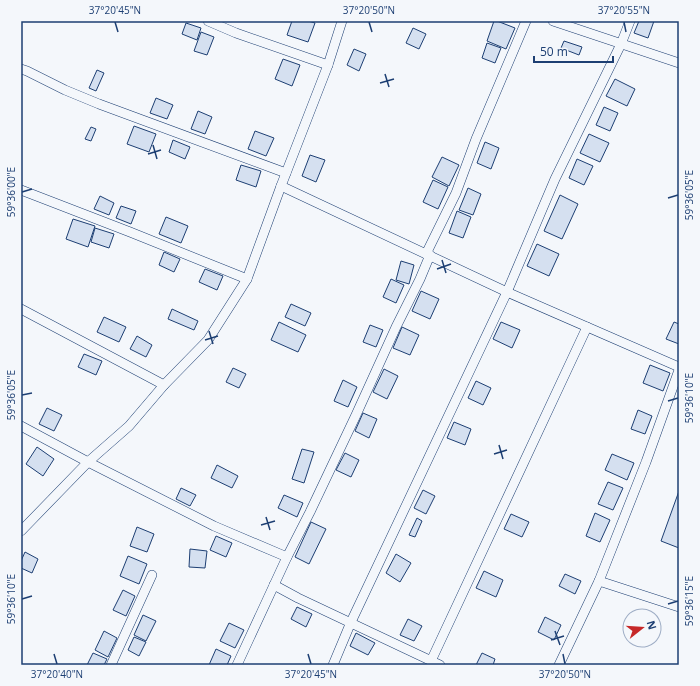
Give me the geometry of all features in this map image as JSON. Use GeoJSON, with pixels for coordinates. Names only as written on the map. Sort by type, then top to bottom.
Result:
{"type":"FeatureCollection","features":[{"type":"Feature","properties":{"kind":"street"},"geometry":{"type":"LineString","coordinates":[[208,21],[236,33],[328,65]]}},
{"type":"Feature","properties":{"kind":"street"},"geometry":{"type":"LineString","coordinates":[[21,531],[88,462],[129,426],[164,384],[208,340],[247,279],[328,65],[342,21]]}},
{"type":"Feature","properties":{"kind":"street"},"geometry":{"type":"LineString","coordinates":[[237,665],[420,279],[428,254],[456,194],[476,139],[526,21]]}},
{"type":"Feature","properties":{"kind":"street"},"geometry":{"type":"LineString","coordinates":[[553,21],[679,63]]}},
{"type":"Feature","properties":{"kind":"street"},"geometry":{"type":"LineString","coordinates":[[333,665],[351,622],[507,292],[555,179],[621,44],[630,21]]}},
{"type":"Feature","properties":{"kind":"street"},"geometry":{"type":"LineString","coordinates":[[21,69],[92,101],[286,173]]}},
{"type":"Feature","properties":{"kind":"street"},"geometry":{"type":"LineString","coordinates":[[281,186],[507,292],[679,368],[646,462],[599,580],[559,665]]}},
{"type":"Feature","properties":{"kind":"street"},"geometry":{"type":"LineString","coordinates":[[21,190],[247,279]]}},
{"type":"Feature","properties":{"kind":"street"},"geometry":{"type":"LineString","coordinates":[[21,310],[164,384]]}},
{"type":"Feature","properties":{"kind":"street"},"geometry":{"type":"LineString","coordinates":[[274,585],[298,598],[436,663],[587,327]]}},
{"type":"Feature","properties":{"kind":"street"},"geometry":{"type":"LineString","coordinates":[[21,426],[214,526],[287,557]]}},
{"type":"Feature","properties":{"kind":"street"},"geometry":{"type":"LineString","coordinates":[[111,665],[152,575]]}},
{"type":"Feature","properties":{"kind":"street"},"geometry":{"type":"LineString","coordinates":[[599,580],[679,607]]}},
{"type":"Feature","properties":{"kind":"building"},"geometry":{"type":"Polygon","coordinates":[[[292,21],[308,21],[315,23],[308,42],[287,35],[292,21]]]}},
{"type":"Feature","properties":{"kind":"building"},"geometry":{"type":"Polygon","coordinates":[[[494,21],[515,28],[506,49],[487,41],[494,21]]]}},
{"type":"Feature","properties":{"kind":"building"},"geometry":{"type":"Polygon","coordinates":[[[639,21],[654,21],[648,38],[634,33],[639,21]]]}},
{"type":"Feature","properties":{"kind":"building"},"geometry":{"type":"Polygon","coordinates":[[[186,23],[201,28],[197,40],[182,34],[186,23]]]}},
{"type":"Feature","properties":{"kind":"building"},"geometry":{"type":"Polygon","coordinates":[[[413,28],[426,34],[419,49],[406,43],[413,28]]]}},
{"type":"Feature","properties":{"kind":"building"},"geometry":{"type":"Polygon","coordinates":[[[201,32],[214,37],[207,55],[194,51],[201,32]]]}},
{"type":"Feature","properties":{"kind":"building"},"geometry":{"type":"Polygon","coordinates":[[[564,41],[582,47],[579,55],[561,48],[564,41]]]}},
{"type":"Feature","properties":{"kind":"building"},"geometry":{"type":"Polygon","coordinates":[[[487,43],[501,48],[495,63],[482,58],[487,43]]]}},
{"type":"Feature","properties":{"kind":"building"},"geometry":{"type":"Polygon","coordinates":[[[354,49],[366,54],[359,71],[347,65],[354,49]]]}},
{"type":"Feature","properties":{"kind":"building"},"geometry":{"type":"Polygon","coordinates":[[[283,59],[300,65],[292,86],[275,79],[283,59]]]}},
{"type":"Feature","properties":{"kind":"building"},"geometry":{"type":"Polygon","coordinates":[[[97,70],[104,73],[96,91],[89,88],[97,70]]]}},
{"type":"Feature","properties":{"kind":"building"},"geometry":{"type":"Polygon","coordinates":[[[615,79],[635,89],[627,106],[606,96],[615,79]]]}},
{"type":"Feature","properties":{"kind":"building"},"geometry":{"type":"Polygon","coordinates":[[[156,98],[173,105],[167,119],[150,113],[156,98]]]}},
{"type":"Feature","properties":{"kind":"building"},"geometry":{"type":"Polygon","coordinates":[[[604,107],[618,113],[610,131],[596,125],[604,107]]]}},
{"type":"Feature","properties":{"kind":"building"},"geometry":{"type":"Polygon","coordinates":[[[198,111],[212,117],[205,134],[191,129],[198,111]]]}},
{"type":"Feature","properties":{"kind":"building"},"geometry":{"type":"Polygon","coordinates":[[[134,126],[156,134],[149,152],[127,144],[134,126]]]}},
{"type":"Feature","properties":{"kind":"building"},"geometry":{"type":"Polygon","coordinates":[[[91,127],[96,129],[91,141],[85,139],[91,127]]]}},
{"type":"Feature","properties":{"kind":"building"},"geometry":{"type":"Polygon","coordinates":[[[255,131],[274,138],[266,156],[248,149],[255,131]]]}},
{"type":"Feature","properties":{"kind":"building"},"geometry":{"type":"Polygon","coordinates":[[[589,134],[609,143],[600,162],[580,153],[589,134]]]}},
{"type":"Feature","properties":{"kind":"building"},"geometry":{"type":"Polygon","coordinates":[[[173,140],[190,147],[185,159],[169,152],[173,140]]]}},
{"type":"Feature","properties":{"kind":"building"},"geometry":{"type":"Polygon","coordinates":[[[485,142],[499,148],[491,169],[477,163],[485,142]]]}},
{"type":"Feature","properties":{"kind":"building"},"geometry":{"type":"Polygon","coordinates":[[[310,155],[325,160],[316,182],[302,176],[310,155]]]}},
{"type":"Feature","properties":{"kind":"building"},"geometry":{"type":"Polygon","coordinates":[[[442,157],[459,165],[449,186],[432,177],[442,157]]]}},
{"type":"Feature","properties":{"kind":"building"},"geometry":{"type":"Polygon","coordinates":[[[577,159],[593,166],[584,185],[569,178],[577,159]]]}},
{"type":"Feature","properties":{"kind":"building"},"geometry":{"type":"Polygon","coordinates":[[[241,165],[261,171],[256,187],[236,180],[241,165]]]}},
{"type":"Feature","properties":{"kind":"building"},"geometry":{"type":"Polygon","coordinates":[[[433,180],[448,187],[438,209],[423,202],[433,180]]]}},
{"type":"Feature","properties":{"kind":"building"},"geometry":{"type":"Polygon","coordinates":[[[468,188],[481,194],[473,215],[459,210],[468,188]]]}},
{"type":"Feature","properties":{"kind":"building"},"geometry":{"type":"Polygon","coordinates":[[[560,195],[578,204],[562,239],[544,231],[560,195]]]}},
{"type":"Feature","properties":{"kind":"building"},"geometry":{"type":"Polygon","coordinates":[[[100,196],[114,203],[109,215],[94,209],[100,196]]]}},
{"type":"Feature","properties":{"kind":"building"},"geometry":{"type":"Polygon","coordinates":[[[121,206],[136,211],[131,224],[116,218],[121,206]]]}},
{"type":"Feature","properties":{"kind":"building"},"geometry":{"type":"Polygon","coordinates":[[[457,211],[471,217],[463,238],[449,233],[457,211]]]}},
{"type":"Feature","properties":{"kind":"building"},"geometry":{"type":"Polygon","coordinates":[[[166,217],[188,226],[181,243],[159,234],[166,217]]]}},
{"type":"Feature","properties":{"kind":"building"},"geometry":{"type":"Polygon","coordinates":[[[73,219],[95,226],[88,247],[66,239],[73,219]]]}},
{"type":"Feature","properties":{"kind":"building"},"geometry":{"type":"Polygon","coordinates":[[[95,228],[114,234],[109,248],[91,242],[95,228]]]}},
{"type":"Feature","properties":{"kind":"building"},"geometry":{"type":"Polygon","coordinates":[[[537,244],[559,254],[549,276],[527,266],[537,244]]]}},
{"type":"Feature","properties":{"kind":"building"},"geometry":{"type":"Polygon","coordinates":[[[164,252],[180,259],[174,272],[159,265],[164,252]]]}},
{"type":"Feature","properties":{"kind":"building"},"geometry":{"type":"Polygon","coordinates":[[[401,261],[414,265],[409,284],[396,280],[401,261]]]}},
{"type":"Feature","properties":{"kind":"building"},"geometry":{"type":"Polygon","coordinates":[[[205,269],[223,276],[217,290],[199,282],[205,269]]]}},
{"type":"Feature","properties":{"kind":"building"},"geometry":{"type":"Polygon","coordinates":[[[391,279],[404,285],[396,303],[383,297],[391,279]]]}},
{"type":"Feature","properties":{"kind":"building"},"geometry":{"type":"Polygon","coordinates":[[[421,291],[439,299],[430,319],[412,311],[421,291]]]}},
{"type":"Feature","properties":{"kind":"building"},"geometry":{"type":"Polygon","coordinates":[[[291,304],[311,313],[305,326],[285,317],[291,304]]]}},
{"type":"Feature","properties":{"kind":"building"},"geometry":{"type":"Polygon","coordinates":[[[172,309],[198,321],[194,330],[168,319],[172,309]]]}},
{"type":"Feature","properties":{"kind":"building"},"geometry":{"type":"Polygon","coordinates":[[[104,317],[126,327],[119,342],[97,332],[104,317]]]}},
{"type":"Feature","properties":{"kind":"building"},"geometry":{"type":"Polygon","coordinates":[[[279,322],[306,335],[298,352],[271,340],[279,322]]]}},
{"type":"Feature","properties":{"kind":"building"},"geometry":{"type":"Polygon","coordinates":[[[501,322],[520,330],[512,348],[493,339],[501,322]]]}},
{"type":"Feature","properties":{"kind":"building"},"geometry":{"type":"Polygon","coordinates":[[[674,322],[679,324],[679,344],[666,339],[674,322]]]}},
{"type":"Feature","properties":{"kind":"building"},"geometry":{"type":"Polygon","coordinates":[[[370,325],[383,330],[376,347],[363,342],[370,325]]]}},
{"type":"Feature","properties":{"kind":"building"},"geometry":{"type":"Polygon","coordinates":[[[402,327],[419,335],[410,355],[393,348],[402,327]]]}},
{"type":"Feature","properties":{"kind":"building"},"geometry":{"type":"Polygon","coordinates":[[[137,336],[152,345],[146,357],[130,349],[137,336]]]}},
{"type":"Feature","properties":{"kind":"building"},"geometry":{"type":"Polygon","coordinates":[[[84,354],[102,361],[96,375],[78,367],[84,354]]]}},
{"type":"Feature","properties":{"kind":"building"},"geometry":{"type":"Polygon","coordinates":[[[650,365],[670,373],[663,391],[643,383],[650,365]]]}},
{"type":"Feature","properties":{"kind":"building"},"geometry":{"type":"Polygon","coordinates":[[[233,368],[246,374],[239,388],[226,382],[233,368]]]}},
{"type":"Feature","properties":{"kind":"building"},"geometry":{"type":"Polygon","coordinates":[[[384,369],[398,376],[387,399],[373,392],[384,369]]]}},
{"type":"Feature","properties":{"kind":"building"},"geometry":{"type":"Polygon","coordinates":[[[343,380],[357,387],[348,407],[334,401],[343,380]]]}},
{"type":"Feature","properties":{"kind":"building"},"geometry":{"type":"Polygon","coordinates":[[[476,381],[491,388],[483,405],[468,398],[476,381]]]}},
{"type":"Feature","properties":{"kind":"building"},"geometry":{"type":"Polygon","coordinates":[[[47,408],[62,415],[54,431],[39,424],[47,408]]]}},
{"type":"Feature","properties":{"kind":"building"},"geometry":{"type":"Polygon","coordinates":[[[638,410],[652,416],[645,434],[631,429],[638,410]]]}},
{"type":"Feature","properties":{"kind":"building"},"geometry":{"type":"Polygon","coordinates":[[[363,413],[377,419],[369,438],[355,431],[363,413]]]}},
{"type":"Feature","properties":{"kind":"building"},"geometry":{"type":"Polygon","coordinates":[[[454,422],[471,429],[465,445],[447,438],[454,422]]]}},
{"type":"Feature","properties":{"kind":"building"},"geometry":{"type":"Polygon","coordinates":[[[37,447],[54,459],[43,476],[26,464],[37,447]]]}},
{"type":"Feature","properties":{"kind":"building"},"geometry":{"type":"Polygon","coordinates":[[[302,449],[314,452],[304,483],[292,479],[302,449]]]}},
{"type":"Feature","properties":{"kind":"building"},"geometry":{"type":"Polygon","coordinates":[[[345,453],[359,460],[351,477],[336,470],[345,453]]]}},
{"type":"Feature","properties":{"kind":"building"},"geometry":{"type":"Polygon","coordinates":[[[612,454],[634,463],[627,480],[605,470],[612,454]]]}},
{"type":"Feature","properties":{"kind":"building"},"geometry":{"type":"Polygon","coordinates":[[[217,465],[238,476],[232,488],[211,478],[217,465]]]}},
{"type":"Feature","properties":{"kind":"building"},"geometry":{"type":"Polygon","coordinates":[[[608,482],[623,488],[613,510],[598,504],[608,482]]]}},
{"type":"Feature","properties":{"kind":"building"},"geometry":{"type":"Polygon","coordinates":[[[181,488],[196,495],[190,506],[176,499],[181,488]]]}},
{"type":"Feature","properties":{"kind":"building"},"geometry":{"type":"Polygon","coordinates":[[[423,490],[435,496],[426,514],[414,508],[423,490]]]}},
{"type":"Feature","properties":{"kind":"building"},"geometry":{"type":"Polygon","coordinates":[[[679,491],[679,548],[661,541],[679,491]]]}},
{"type":"Feature","properties":{"kind":"building"},"geometry":{"type":"Polygon","coordinates":[[[284,495],[303,503],[297,517],[278,508],[284,495]]]}},
{"type":"Feature","properties":{"kind":"building"},"geometry":{"type":"Polygon","coordinates":[[[595,513],[610,520],[600,542],[586,536],[595,513]]]}},
{"type":"Feature","properties":{"kind":"building"},"geometry":{"type":"Polygon","coordinates":[[[511,514],[529,522],[522,537],[504,529],[511,514]]]}},
{"type":"Feature","properties":{"kind":"building"},"geometry":{"type":"Polygon","coordinates":[[[417,518],[422,521],[415,537],[409,535],[417,518]]]}},
{"type":"Feature","properties":{"kind":"building"},"geometry":{"type":"Polygon","coordinates":[[[311,522],[326,529],[309,564],[295,557],[311,522]]]}},
{"type":"Feature","properties":{"kind":"building"},"geometry":{"type":"Polygon","coordinates":[[[137,527],[154,534],[147,552],[130,546],[137,527]]]}},
{"type":"Feature","properties":{"kind":"building"},"geometry":{"type":"Polygon","coordinates":[[[216,536],[232,543],[226,557],[210,550],[216,536]]]}},
{"type":"Feature","properties":{"kind":"building"},"geometry":{"type":"Polygon","coordinates":[[[190,549],[207,551],[205,568],[189,567],[190,549]]]}},
{"type":"Feature","properties":{"kind":"building"},"geometry":{"type":"Polygon","coordinates":[[[25,552],[38,559],[32,573],[21,568],[21,561],[25,552]]]}},
{"type":"Feature","properties":{"kind":"building"},"geometry":{"type":"Polygon","coordinates":[[[396,554],[411,563],[400,582],[386,573],[396,554]]]}},
{"type":"Feature","properties":{"kind":"building"},"geometry":{"type":"Polygon","coordinates":[[[128,556],[147,564],[139,584],[120,576],[128,556]]]}},
{"type":"Feature","properties":{"kind":"building"},"geometry":{"type":"Polygon","coordinates":[[[484,571],[503,580],[496,597],[476,588],[484,571]]]}},
{"type":"Feature","properties":{"kind":"building"},"geometry":{"type":"Polygon","coordinates":[[[565,574],[581,581],[575,594],[559,586],[565,574]]]}},
{"type":"Feature","properties":{"kind":"building"},"geometry":{"type":"Polygon","coordinates":[[[123,590],[135,596],[126,616],[113,610],[123,590]]]}},
{"type":"Feature","properties":{"kind":"building"},"geometry":{"type":"Polygon","coordinates":[[[297,607],[312,614],[306,627],[291,619],[297,607]]]}},
{"type":"Feature","properties":{"kind":"building"},"geometry":{"type":"Polygon","coordinates":[[[143,615],[156,621],[146,641],[134,635],[143,615]]]}},
{"type":"Feature","properties":{"kind":"building"},"geometry":{"type":"Polygon","coordinates":[[[545,617],[561,625],[554,640],[538,632],[545,617]]]}},
{"type":"Feature","properties":{"kind":"building"},"geometry":{"type":"Polygon","coordinates":[[[408,619],[422,626],[414,641],[400,635],[408,619]]]}},
{"type":"Feature","properties":{"kind":"building"},"geometry":{"type":"Polygon","coordinates":[[[229,623],[244,630],[235,648],[220,641],[229,623]]]}},
{"type":"Feature","properties":{"kind":"building"},"geometry":{"type":"Polygon","coordinates":[[[104,631],[117,638],[108,657],[95,650],[104,631]]]}},
{"type":"Feature","properties":{"kind":"building"},"geometry":{"type":"Polygon","coordinates":[[[356,633],[375,643],[368,655],[350,646],[356,633]]]}},
{"type":"Feature","properties":{"kind":"building"},"geometry":{"type":"Polygon","coordinates":[[[134,637],[146,642],[139,656],[128,650],[134,637]]]}},
{"type":"Feature","properties":{"kind":"building"},"geometry":{"type":"Polygon","coordinates":[[[216,649],[231,656],[227,665],[209,665],[216,649]]]}},
{"type":"Feature","properties":{"kind":"building"},"geometry":{"type":"Polygon","coordinates":[[[93,653],[107,659],[104,665],[87,665],[93,653]]]}},
{"type":"Feature","properties":{"kind":"building"},"geometry":{"type":"Polygon","coordinates":[[[482,653],[495,659],[493,665],[476,665],[482,653]]]}}]}
